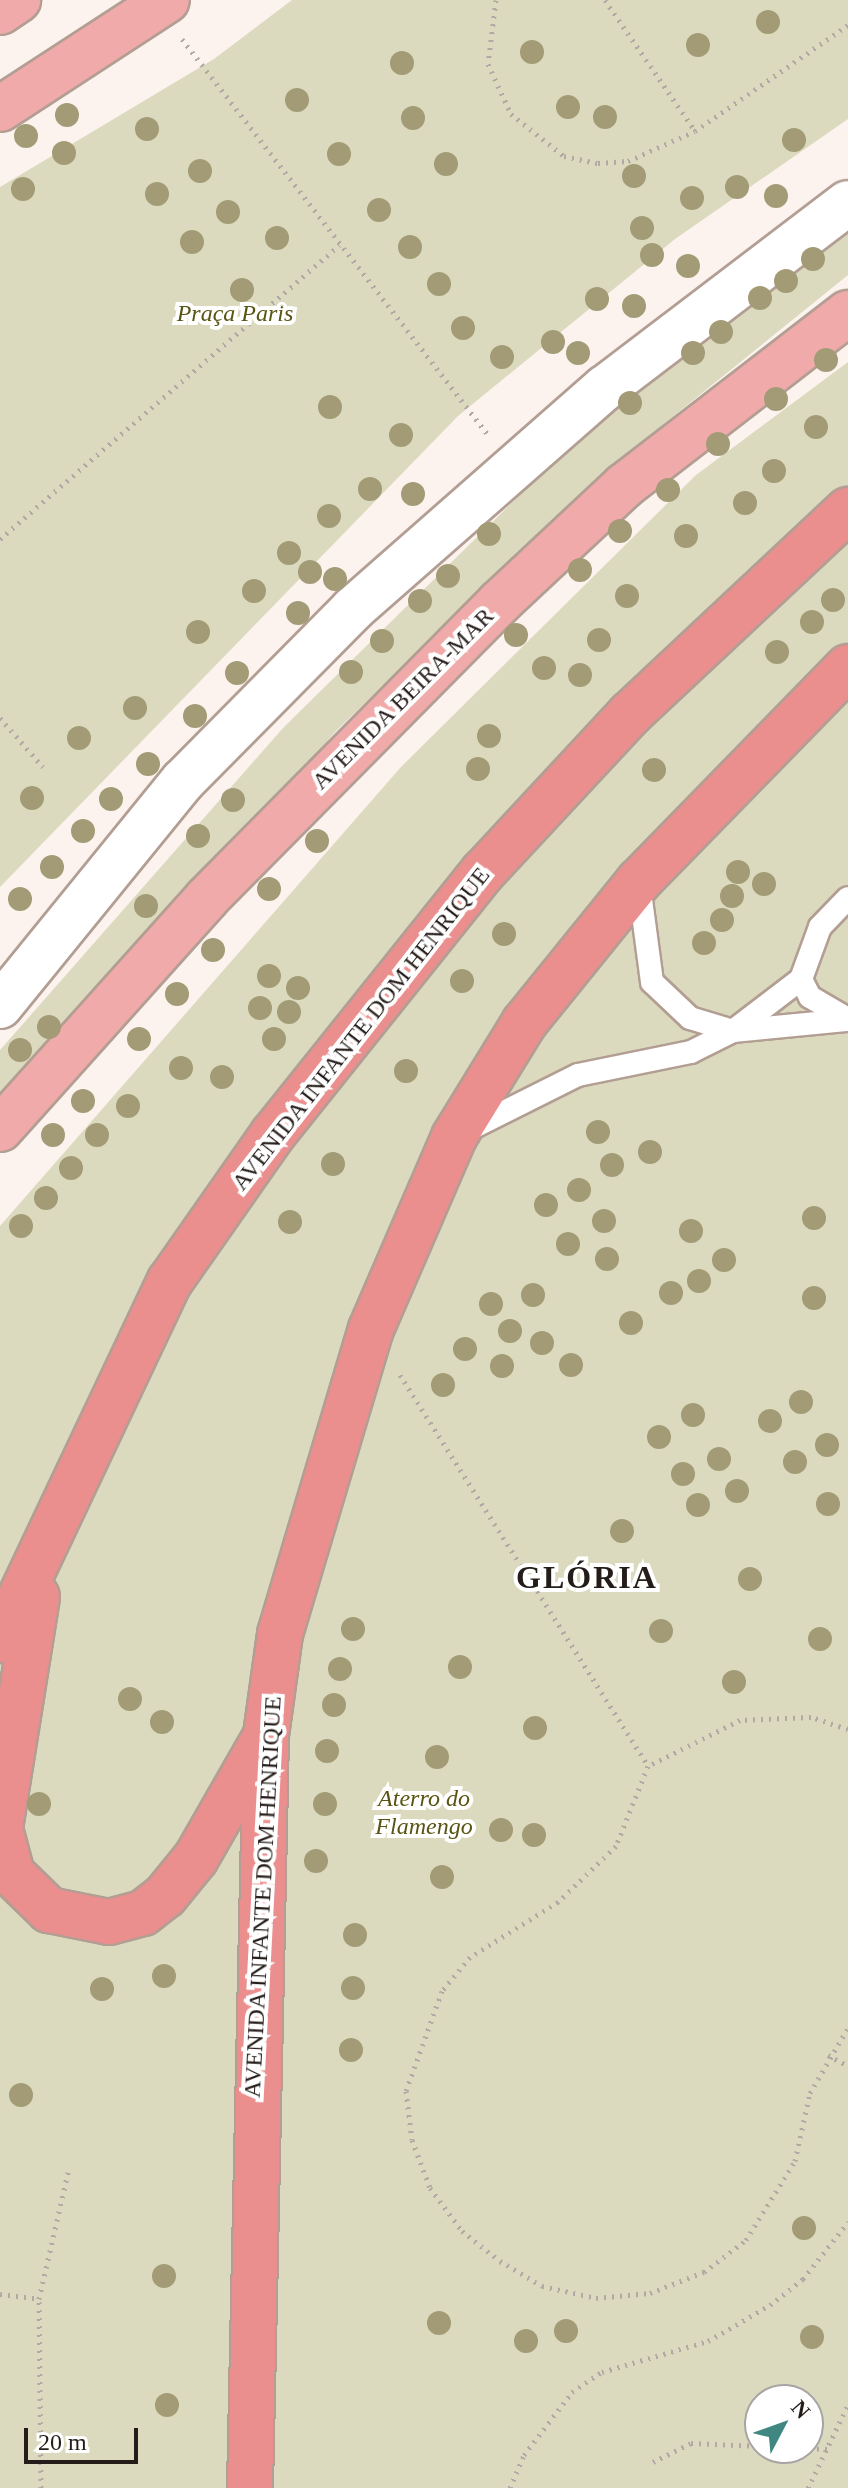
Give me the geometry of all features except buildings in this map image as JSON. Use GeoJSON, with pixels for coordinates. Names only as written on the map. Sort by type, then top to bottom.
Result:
{"type":"FeatureCollection","features":[{"type":"Feature","properties":{"kind":"highway","name":"AVENIDA INFANTE DOM HENRIQUE"},"geometry":{"type":"LineString","coordinates":[[0,1640],[44,1559],[170,1281],[273,1134],[515,838],[630,714],[848,510]]}},
{"type":"Feature","properties":{"kind":"highway","name":"AVENIDA INFANTE DOM HENRIQUE"},"geometry":{"type":"LineString","coordinates":[[250,2488],[266,1735],[280,1634],[371,1329],[454,1137],[524,1023],[639,881],[848,667]]}},
{"type":"Feature","properties":{"kind":"highway"},"geometry":{"type":"LineString","coordinates":[[44,1559],[0,1829],[12,1874],[49,1910],[109,1922],[143,1913],[165,1896],[196,1858],[266,1735]]}},
{"type":"Feature","properties":{"kind":"main road"},"geometry":{"type":"LineString","coordinates":[[0,12],[18,0]]}},
{"type":"Feature","properties":{"kind":"main road"},"geometry":{"type":"LineString","coordinates":[[0,109],[163,2]]}},
{"type":"Feature","properties":{"kind":"main road"},"geometry":{"type":"LineString","coordinates":[[0,1006],[183,781],[513,464],[848,203]]}},
{"type":"Feature","properties":{"kind":"main road","name":"AVENIDA BEIRA-MAR"},"geometry":{"type":"LineString","coordinates":[[0,1129],[207,898],[500,602],[624,486],[848,313]]}},
{"type":"Feature","properties":{"kind":"lane"},"geometry":{"type":"LineString","coordinates":[[639,881],[652,982],[690,1018],[733,1031],[847,1019]]}},
{"type":"Feature","properties":{"kind":"lane"},"geometry":{"type":"LineString","coordinates":[[454,1137],[578,1075],[691,1052],[733,1031],[801,979],[820,927],[848,898]]}},
{"type":"Feature","properties":{"kind":"lane"},"geometry":{"type":"LineString","coordinates":[[801,979],[810,997],[847,1019]]}},
{"type":"Feature","properties":{"kind":"path"},"geometry":{"type":"LineString","coordinates":[[496,0],[488,64],[511,114],[537,140],[564,156],[628,161],[695,131],[848,25]]}},
{"type":"Feature","properties":{"kind":"path"},"geometry":{"type":"LineString","coordinates":[[605,0],[695,131]]}},
{"type":"Feature","properties":{"kind":"path"},"geometry":{"type":"LineString","coordinates":[[163,2],[339,245],[513,464]]}},
{"type":"Feature","properties":{"kind":"path"},"geometry":{"type":"LineString","coordinates":[[0,539],[339,245]]}},
{"type":"Feature","properties":{"kind":"path"},"geometry":{"type":"LineString","coordinates":[[0,718],[43,767]]}},
{"type":"Feature","properties":{"kind":"path"},"geometry":{"type":"LineString","coordinates":[[371,1329],[648,1766]]}},
{"type":"Feature","properties":{"kind":"path"},"geometry":{"type":"LineString","coordinates":[[848,1729],[811,1717],[740,1720],[648,1766],[616,1846],[558,1902],[470,1957],[442,1991],[406,2091],[412,2140],[430,2188],[462,2231],[542,2286],[596,2298],[650,2293],[704,2272],[746,2240],[795,2161],[810,2093],[828,2055],[848,2028]]}},
{"type":"Feature","properties":{"kind":"path"},"geometry":{"type":"LineString","coordinates":[[828,2055],[848,2066]]}},
{"type":"Feature","properties":{"kind":"path"},"geometry":{"type":"LineString","coordinates":[[41,2488],[39,2299],[68,2172]]}},
{"type":"Feature","properties":{"kind":"path"},"geometry":{"type":"LineString","coordinates":[[510,2488],[524,2455],[572,2392],[602,2372],[708,2341],[770,2305],[803,2279],[848,2222]]}},
{"type":"Feature","properties":{"kind":"path"},"geometry":{"type":"LineString","coordinates":[[0,2294],[39,2299]]}},
{"type":"Feature","properties":{"kind":"path"},"geometry":{"type":"LineString","coordinates":[[808,2488],[848,2405]]}},
{"type":"Feature","properties":{"kind":"path"},"geometry":{"type":"LineString","coordinates":[[653,2462],[691,2443],[744,2445]]}},
{"type":"Feature","properties":{"kind":"green space","name":"Praça Paris"},"geometry":{"type":"Polygon","coordinates":[[[292,0],[848,0],[848,119],[675,239],[458,416],[0,887],[0,187],[214,59],[292,0]]]}},
{"type":"Feature","properties":{"kind":"green space"},"geometry":{"type":"Polygon","coordinates":[[[848,225],[848,275],[603,473],[337,730],[0,1111],[0,1050],[283,728],[592,424],[848,225]]]}},
{"type":"Feature","properties":{"kind":"green space","name":"Aterro do Flamengo"},"geometry":{"type":"Polygon","coordinates":[[[848,362],[848,2488],[0,2488],[0,1226],[401,767],[696,475],[848,362]]]}},
{"type":"Feature","properties":{"kind":"district","name":"GLÓRIA"},"geometry":{"type":"Point","coordinates":[587,1577]}}]}
